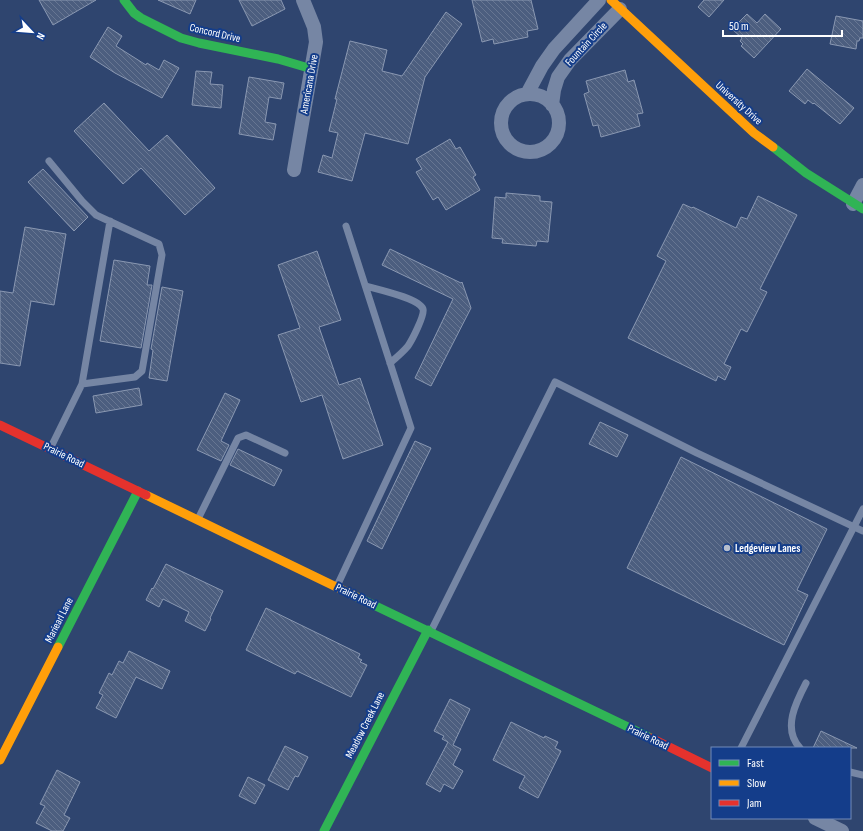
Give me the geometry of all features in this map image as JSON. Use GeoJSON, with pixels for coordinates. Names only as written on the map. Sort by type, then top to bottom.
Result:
{"type":"FeatureCollection","features":[{"type":"Feature","properties":{"kind":"street","name":"Concord Drive"},"geometry":{"type":"LineString","coordinates":[[124,0],[137,15],[157,27],[181,38],[278,59],[312,69]]}},
{"type":"Feature","properties":{"kind":"street","name":"Americana Drive"},"geometry":{"type":"LineString","coordinates":[[294,170],[316,42],[314,26],[303,0]]}},
{"type":"Feature","properties":{"kind":"street","name":"Fountain Circle"},"geometry":{"type":"LineString","coordinates":[[527,94],[542,66],[554,49],[599,0]]}},
{"type":"Feature","properties":{"kind":"street","name":"Fountain Circle"},"geometry":{"type":"LineString","coordinates":[[552,105],[558,77],[615,4]]}},
{"type":"Feature","properties":{"kind":"street","name":"University Drive"},"geometry":{"type":"LineString","coordinates":[[615,4],[754,133],[795,165],[858,206]]}},
{"type":"Feature","properties":{"kind":"street"},"geometry":{"type":"LineString","coordinates":[[527,94],[545,99],[552,105],[557,115],[558,126],[556,136],[549,145],[540,151],[529,152],[518,150],[509,144],[503,135],[500,124],[502,114],[508,104],[516,98],[527,94]]}},
{"type":"Feature","properties":{"kind":"street"},"geometry":{"type":"LineString","coordinates":[[858,206],[863,184]]}},
{"type":"Feature","properties":{"kind":"street","name":"Prairie Road"},"geometry":{"type":"LineString","coordinates":[[0,425],[337,586],[711,768]]}},
{"type":"Feature","properties":{"kind":"street","name":"Mariearl Lane"},"geometry":{"type":"LineString","coordinates":[[0,760],[138,491]]}},
{"type":"Feature","properties":{"kind":"street","name":"Meadow Creek Lane"},"geometry":{"type":"LineString","coordinates":[[324,831],[429,631]]}},
{"type":"Feature","properties":{"kind":"street"},"geometry":{"type":"LineString","coordinates":[[817,819],[842,831]]}},
{"type":"Feature","properties":{"kind":"lane"},"geometry":{"type":"LineString","coordinates":[[49,161],[82,201],[96,214],[159,244],[162,255],[142,371],[134,378],[82,384]]}},
{"type":"Feature","properties":{"kind":"lane"},"geometry":{"type":"LineString","coordinates":[[50,449],[82,384],[110,221]]}},
{"type":"Feature","properties":{"kind":"lane"},"geometry":{"type":"LineString","coordinates":[[337,586],[411,428],[346,226]]}},
{"type":"Feature","properties":{"kind":"lane"},"geometry":{"type":"LineString","coordinates":[[366,286],[393,292],[420,305],[423,309],[422,316],[408,346],[390,364]]}},
{"type":"Feature","properties":{"kind":"lane"},"geometry":{"type":"LineString","coordinates":[[429,631],[555,382],[697,453],[863,531]]}},
{"type":"Feature","properties":{"kind":"lane"},"geometry":{"type":"LineString","coordinates":[[198,520],[238,438],[246,435],[285,453]]}},
{"type":"Feature","properties":{"kind":"lane"},"geometry":{"type":"LineString","coordinates":[[742,747],[863,509]]}},
{"type":"Feature","properties":{"kind":"lane"},"geometry":{"type":"LineString","coordinates":[[799,747],[792,735],[791,723],[797,701],[806,683]]}},
{"type":"Feature","properties":{"kind":"lane"},"geometry":{"type":"LineString","coordinates":[[851,772],[863,775]]}},
{"type":"Feature","properties":{"kind":"building"},"geometry":{"type":"Polygon","coordinates":[[[39,0],[96,0],[53,25],[39,0]]]}},
{"type":"Feature","properties":{"kind":"building"},"geometry":{"type":"Polygon","coordinates":[[[158,0],[196,0],[190,14],[158,0]]]}},
{"type":"Feature","properties":{"kind":"building"},"geometry":{"type":"Polygon","coordinates":[[[239,0],[281,0],[285,9],[252,26],[239,0]]]}},
{"type":"Feature","properties":{"kind":"building"},"geometry":{"type":"Polygon","coordinates":[[[472,0],[531,0],[538,29],[527,31],[528,37],[494,44],[493,39],[482,42],[472,0]]]}},
{"type":"Feature","properties":{"kind":"building"},"geometry":{"type":"Polygon","coordinates":[[[704,0],[724,0],[709,17],[698,7],[704,0]]]}},
{"type":"Feature","properties":{"kind":"building"},"geometry":{"type":"Polygon","coordinates":[[[446,12],[462,24],[425,77],[408,144],[365,133],[352,181],[318,172],[323,155],[332,158],[338,133],[329,131],[337,99],[335,99],[350,41],[387,50],[382,71],[402,76],[446,12]]]}},
{"type":"Feature","properties":{"kind":"building"},"geometry":{"type":"Polygon","coordinates":[[[747,14],[757,23],[765,14],[781,29],[754,58],[741,46],[743,44],[740,41],[742,38],[732,29],[747,14]]]}},
{"type":"Feature","properties":{"kind":"building"},"geometry":{"type":"Polygon","coordinates":[[[836,16],[863,21],[863,38],[860,38],[859,41],[857,41],[856,49],[830,44],[836,16]]]}},
{"type":"Feature","properties":{"kind":"building"},"geometry":{"type":"Polygon","coordinates":[[[108,27],[122,36],[116,46],[146,65],[147,63],[159,70],[164,60],[179,68],[162,98],[115,73],[90,57],[108,27]]]}},
{"type":"Feature","properties":{"kind":"building"},"geometry":{"type":"Polygon","coordinates":[[[807,69],[854,108],[840,124],[814,103],[813,104],[808,100],[805,104],[789,91],[807,69]]]}},
{"type":"Feature","properties":{"kind":"building"},"geometry":{"type":"Polygon","coordinates":[[[625,70],[628,82],[634,80],[643,113],[637,114],[640,126],[601,137],[598,125],[593,126],[584,94],[589,92],[586,81],[625,70]]]}},
{"type":"Feature","properties":{"kind":"building"},"geometry":{"type":"Polygon","coordinates":[[[196,71],[212,72],[210,84],[223,85],[221,108],[192,105],[196,71]]]}},
{"type":"Feature","properties":{"kind":"building"},"geometry":{"type":"Polygon","coordinates":[[[249,77],[284,83],[281,99],[269,97],[265,122],[276,124],[273,140],[239,134],[249,77]]]}},
{"type":"Feature","properties":{"kind":"building"},"geometry":{"type":"Polygon","coordinates":[[[104,103],[149,151],[167,135],[215,188],[185,215],[141,168],[123,184],[74,131],[104,103]]]}},
{"type":"Feature","properties":{"kind":"building"},"geometry":{"type":"Polygon","coordinates":[[[450,139],[456,149],[460,147],[476,175],[473,177],[480,190],[446,210],[438,197],[433,200],[416,172],[422,169],[416,159],[450,139]]]}},
{"type":"Feature","properties":{"kind":"building"},"geometry":{"type":"Polygon","coordinates":[[[43,169],[88,217],[74,231],[28,182],[43,169]]]}},
{"type":"Feature","properties":{"kind":"building"},"geometry":{"type":"Polygon","coordinates":[[[506,193],[540,196],[540,201],[552,202],[548,242],[537,241],[536,246],[502,243],[503,239],[492,238],[495,197],[506,198],[506,193]]]}},
{"type":"Feature","properties":{"kind":"building"},"geometry":{"type":"Polygon","coordinates":[[[758,196],[797,215],[760,289],[767,292],[747,332],[741,329],[724,364],[731,367],[725,380],[718,376],[716,381],[628,338],[666,261],[657,256],[683,204],[692,208],[693,207],[736,228],[741,217],[747,219],[758,196]]]}},
{"type":"Feature","properties":{"kind":"building"},"geometry":{"type":"Polygon","coordinates":[[[25,227],[66,234],[54,305],[31,301],[20,366],[0,363],[0,291],[13,293],[25,227]]]}},
{"type":"Feature","properties":{"kind":"building"},"geometry":{"type":"Polygon","coordinates":[[[390,249],[461,283],[462,282],[471,308],[431,386],[415,378],[453,299],[382,265],[390,249]]]}},
{"type":"Feature","properties":{"kind":"building"},"geometry":{"type":"Polygon","coordinates":[[[317,251],[341,320],[319,327],[339,385],[360,378],[383,445],[343,459],[322,395],[301,402],[278,335],[300,328],[278,265],[317,251]]]}},
{"type":"Feature","properties":{"kind":"building"},"geometry":{"type":"Polygon","coordinates":[[[114,260],[150,266],[147,285],[152,285],[141,348],[100,341],[114,260]]]}},
{"type":"Feature","properties":{"kind":"building"},"geometry":{"type":"Polygon","coordinates":[[[162,287],[183,291],[167,381],[149,378],[153,350],[151,349],[162,287]]]}},
{"type":"Feature","properties":{"kind":"building"},"geometry":{"type":"Polygon","coordinates":[[[139,388],[142,405],[96,413],[93,396],[139,388]]]}},
{"type":"Feature","properties":{"kind":"building"},"geometry":{"type":"Polygon","coordinates":[[[225,393],[240,400],[221,441],[229,445],[221,461],[197,450],[225,393]]]}},
{"type":"Feature","properties":{"kind":"building"},"geometry":{"type":"Polygon","coordinates":[[[600,422],[628,435],[617,457],[589,444],[600,422]]]}},
{"type":"Feature","properties":{"kind":"building"},"geometry":{"type":"Polygon","coordinates":[[[415,441],[431,448],[382,549],[367,541],[415,441]]]}},
{"type":"Feature","properties":{"kind":"building"},"geometry":{"type":"Polygon","coordinates":[[[238,449],[282,470],[274,486],[230,465],[238,449]]]}},
{"type":"Feature","properties":{"kind":"building","name":"Ledgeview Lanes"},"geometry":{"type":"Polygon","coordinates":[[[681,457],[827,529],[797,590],[808,595],[784,645],[627,568],[681,457]]]}},
{"type":"Feature","properties":{"kind":"building"},"geometry":{"type":"Polygon","coordinates":[[[166,564],[223,591],[205,631],[185,621],[189,612],[163,599],[159,607],[146,600],[166,564]]]}},
{"type":"Feature","properties":{"kind":"building"},"geometry":{"type":"Polygon","coordinates":[[[266,608],[360,654],[358,658],[362,660],[360,662],[367,665],[351,697],[297,671],[295,674],[246,650],[266,608]]]}},
{"type":"Feature","properties":{"kind":"building"},"geometry":{"type":"Polygon","coordinates":[[[129,651],[170,671],[162,689],[136,677],[116,718],[96,708],[103,695],[99,693],[109,673],[112,675],[119,661],[123,663],[129,651]]]}},
{"type":"Feature","properties":{"kind":"building"},"geometry":{"type":"Polygon","coordinates":[[[450,699],[470,709],[453,745],[461,749],[453,765],[463,771],[453,789],[444,784],[440,792],[426,784],[448,742],[442,739],[444,736],[434,731],[450,699]]]}},
{"type":"Feature","properties":{"kind":"building"},"geometry":{"type":"Polygon","coordinates":[[[511,722],[544,738],[545,736],[558,742],[555,748],[561,751],[538,798],[519,788],[525,776],[493,760],[511,722]]]}},
{"type":"Feature","properties":{"kind":"building"},"geometry":{"type":"Polygon","coordinates":[[[821,731],[857,748],[851,747],[813,747],[821,731]]]}},
{"type":"Feature","properties":{"kind":"building"},"geometry":{"type":"Polygon","coordinates":[[[285,746],[308,757],[298,777],[295,776],[288,790],[268,780],[285,746]]]}},
{"type":"Feature","properties":{"kind":"building"},"geometry":{"type":"Polygon","coordinates":[[[57,770],[80,782],[64,815],[70,818],[63,831],[52,831],[36,823],[45,806],[40,804],[57,770]]]}},
{"type":"Feature","properties":{"kind":"building"},"geometry":{"type":"Polygon","coordinates":[[[248,777],[265,785],[255,804],[239,796],[248,777]]]}},
{"type":"Feature","properties":{"kind":"traffic: fast"},"geometry":{"type":"LineString","coordinates":[[124,0],[134,13],[141,18],[181,38],[278,59],[312,69]]}},
{"type":"Feature","properties":{"kind":"traffic: fast"},"geometry":{"type":"LineString","coordinates":[[773,147],[806,173],[863,209]]}},
{"type":"Feature","properties":{"kind":"traffic: fast"},"geometry":{"type":"LineString","coordinates":[[58,647],[138,491]]}},
{"type":"Feature","properties":{"kind":"traffic: fast"},"geometry":{"type":"LineString","coordinates":[[357,597],[651,738]]}},
{"type":"Feature","properties":{"kind":"traffic: fast"},"geometry":{"type":"LineString","coordinates":[[324,831],[428,630]]}},
{"type":"Feature","properties":{"kind":"traffic: slow"},"geometry":{"type":"LineString","coordinates":[[611,0],[754,133],[773,147]]}},
{"type":"Feature","properties":{"kind":"traffic: slow"},"geometry":{"type":"LineString","coordinates":[[146,495],[357,597]]}},
{"type":"Feature","properties":{"kind":"traffic: slow"},"geometry":{"type":"LineString","coordinates":[[0,760],[58,647]]}},
{"type":"Feature","properties":{"kind":"traffic: jam"},"geometry":{"type":"LineString","coordinates":[[0,425],[146,495]]}},
{"type":"Feature","properties":{"kind":"traffic: jam"},"geometry":{"type":"LineString","coordinates":[[651,738],[711,768]]}},
{"type":"Feature","properties":{"kind":"place","name":"Ledgeview Lanes"},"geometry":{"type":"Point","coordinates":[727,548]}}]}
